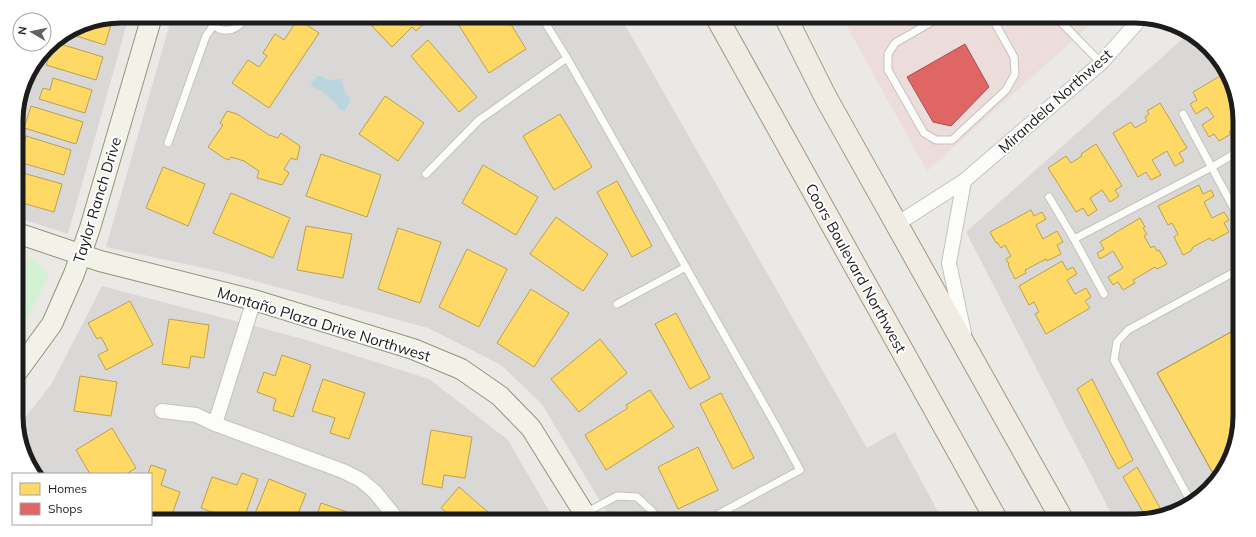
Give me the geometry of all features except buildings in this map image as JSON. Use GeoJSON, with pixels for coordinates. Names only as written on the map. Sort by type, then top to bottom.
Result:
{"type":"FeatureCollection","features":[{"type":"Feature","properties":{"kind":"main road","name":"Coors Boulevard Northwest"},"geometry":{"type":"LineString","coordinates":[[720,23],[993,514]]}},
{"type":"Feature","properties":{"kind":"main road"},"geometry":{"type":"LineString","coordinates":[[788,23],[826,98],[1059,514]]}},
{"type":"Feature","properties":{"kind":"street","name":"Taylor Ranch Drive"},"geometry":{"type":"LineString","coordinates":[[23,364],[52,324],[74,274],[90,228],[150,23]]}},
{"type":"Feature","properties":{"kind":"street","name":"Mirandela Northwest"},"geometry":{"type":"LineString","coordinates":[[897,224],[964,181],[1101,63],[1137,23]]}},
{"type":"Feature","properties":{"kind":"street"},"geometry":{"type":"LineString","coordinates":[[964,181],[949,263],[968,351]]}},
{"type":"Feature","properties":{"kind":"street","name":"Montaño Plaza Drive Northwest"},"geometry":{"type":"LineString","coordinates":[[23,235],[100,261],[254,300],[413,349],[461,369],[500,396],[531,428],[585,514]]}},
{"type":"Feature","properties":{"kind":"street"},"geometry":{"type":"LineString","coordinates":[[215,424],[254,300]]}},
{"type":"Feature","properties":{"kind":"street"},"geometry":{"type":"LineString","coordinates":[[162,411],[196,415],[215,424],[343,471],[361,480],[375,492],[393,514]]}},
{"type":"Feature","properties":{"kind":"lane"},"geometry":{"type":"LineString","coordinates":[[211,23],[219,29],[226,30],[232,30],[242,23]]}},
{"type":"Feature","properties":{"kind":"lane"},"geometry":{"type":"LineString","coordinates":[[545,23],[567,58],[800,470],[719,514]]}},
{"type":"Feature","properties":{"kind":"lane"},"geometry":{"type":"LineString","coordinates":[[930,23],[895,43],[888,54],[888,70],[924,133],[936,140],[952,140],[1006,90],[1015,74],[1014,57],[995,23]]}},
{"type":"Feature","properties":{"kind":"lane"},"geometry":{"type":"LineString","coordinates":[[1062,23],[1101,63]]}},
{"type":"Feature","properties":{"kind":"lane"},"geometry":{"type":"LineString","coordinates":[[168,143],[206,36],[213,26]]}},
{"type":"Feature","properties":{"kind":"lane"},"geometry":{"type":"LineString","coordinates":[[426,174],[479,120],[567,58]]}},
{"type":"Feature","properties":{"kind":"lane"},"geometry":{"type":"LineString","coordinates":[[1182,114],[1233,207]]}},
{"type":"Feature","properties":{"kind":"lane"},"geometry":{"type":"LineString","coordinates":[[1074,239],[1233,155]]}},
{"type":"Feature","properties":{"kind":"lane"},"geometry":{"type":"LineString","coordinates":[[1049,197],[1104,294]]}},
{"type":"Feature","properties":{"kind":"lane"},"geometry":{"type":"LineString","coordinates":[[617,304],[686,267]]}},
{"type":"Feature","properties":{"kind":"lane"},"geometry":{"type":"LineString","coordinates":[[1188,497],[1114,360],[1117,342],[1128,330],[1233,273]]}},
{"type":"Feature","properties":{"kind":"lane"},"geometry":{"type":"LineString","coordinates":[[591,514],[617,496],[637,497],[654,514]]}},
{"type":"Feature","properties":{"kind":"shaded area"},"geometry":{"type":"Polygon","coordinates":[[[127,23],[68,234],[23,219],[23,115],[26,96],[33,78],[43,61],[56,47],[72,36],[96,26],[127,23]]]}},
{"type":"Feature","properties":{"kind":"shaded area"},"geometry":{"type":"Polygon","coordinates":[[[170,23],[624,23],[867,448],[895,432],[939,514],[608,514],[542,404],[501,365],[428,328],[222,272],[106,247],[170,23]]]}},
{"type":"Feature","properties":{"kind":"shaded area"},"geometry":{"type":"Polygon","coordinates":[[[845,23],[1092,23],[927,171],[845,23]]]}},
{"type":"Feature","properties":{"kind":"shaded area"},"geometry":{"type":"Polygon","coordinates":[[[1185,37],[1195,43],[1213,61],[1226,84],[1230,96],[1233,121],[1233,416],[1230,441],[1226,453],[1213,476],[1200,490],[1178,504],[1166,509],[1141,514],[1111,514],[966,232],[1185,37]]]}},
{"type":"Feature","properties":{"kind":"shaded area"},"geometry":{"type":"Polygon","coordinates":[[[1217,252],[1233,280],[1233,300],[1149,347],[1139,336],[1079,373],[1057,360],[1051,350],[1110,314],[1117,325],[1124,322],[1117,309],[1217,252]]]}},
{"type":"Feature","properties":{"kind":"shaded area"},"geometry":{"type":"Polygon","coordinates":[[[102,286],[303,339],[429,379],[508,440],[551,514],[152,514],[152,473],[41,473],[30,453],[26,441],[23,419],[51,385],[102,286]]]}},
{"type":"Feature","properties":{"kind":"shaded area"},"geometry":{"type":"Polygon","coordinates":[[[1144,365],[1180,432],[1169,440],[1139,456],[1102,389],[1144,365]]]}},
{"type":"Feature","properties":{"kind":"shaded area"},"geometry":{"type":"Polygon","coordinates":[[[1183,439],[1208,481],[1198,491],[1173,446],[1183,439]]]}},
{"type":"Feature","properties":{"kind":"shaded area"},"geometry":{"type":"Polygon","coordinates":[[[1154,456],[1180,502],[1168,508],[1143,463],[1154,456]]]}},
{"type":"Feature","properties":{"kind":"green space"},"geometry":{"type":"Polygon","coordinates":[[[23,257],[36,261],[49,275],[23,327],[23,257]]]}},
{"type":"Feature","properties":{"kind":"water"},"geometry":{"type":"Polygon","coordinates":[[[317,76],[321,76],[328,80],[341,79],[345,94],[351,98],[345,111],[339,109],[324,93],[312,87],[311,84],[317,76]]]}}]}
